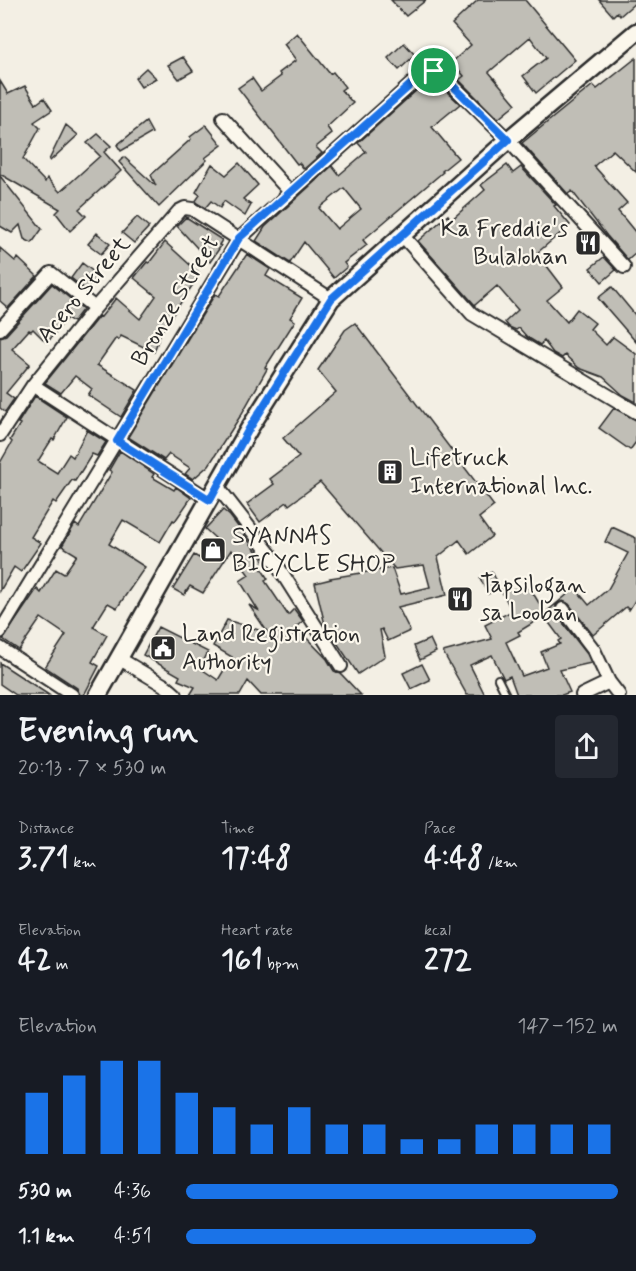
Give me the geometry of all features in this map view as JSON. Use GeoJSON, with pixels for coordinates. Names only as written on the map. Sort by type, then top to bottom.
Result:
{"type":"FeatureCollection","features":[{"type":"Feature","properties":{"kind":"main road"},"geometry":{"type":"LineString","coordinates":[[98,695],[249,429],[331,299],[508,140],[636,32]]}},
{"type":"Feature","properties":{"kind":"street","name":"Bronze Street"},"geometry":{"type":"LineString","coordinates":[[0,632],[239,238],[426,71],[441,74],[508,140]]}},
{"type":"Feature","properties":{"kind":"street"},"geometry":{"type":"LineString","coordinates":[[223,118],[290,192]]}},
{"type":"Feature","properties":{"kind":"street"},"geometry":{"type":"LineString","coordinates":[[508,140],[624,267]]}},
{"type":"Feature","properties":{"kind":"street","name":"Acero Street"},"geometry":{"type":"LineString","coordinates":[[0,435],[33,385],[95,308],[179,211],[185,208],[192,209],[239,238]]}},
{"type":"Feature","properties":{"kind":"street"},"geometry":{"type":"LineString","coordinates":[[402,235],[472,314],[636,412]]}},
{"type":"Feature","properties":{"kind":"street"},"geometry":{"type":"LineString","coordinates":[[239,238],[331,299]]}},
{"type":"Feature","properties":{"kind":"street"},"geometry":{"type":"LineString","coordinates":[[0,329],[51,273],[95,308]]}},
{"type":"Feature","properties":{"kind":"street"},"geometry":{"type":"LineString","coordinates":[[33,385],[117,441],[214,493],[270,554],[341,666]]}},
{"type":"Feature","properties":{"kind":"street"},"geometry":{"type":"LineString","coordinates":[[562,609],[594,650],[609,682],[619,695]]}},
{"type":"Feature","properties":{"kind":"street"},"geometry":{"type":"LineString","coordinates":[[0,648],[72,695]]}},
{"type":"Feature","properties":{"kind":"street"},"geometry":{"type":"LineString","coordinates":[[120,659],[167,687],[176,695]]}},
{"type":"Feature","properties":{"kind":"street"},"geometry":{"type":"LineString","coordinates":[[582,695],[609,682]]}},
{"type":"Feature","properties":{"kind":"lane"},"geometry":{"type":"LineString","coordinates":[[498,679],[506,695]]}},
{"type":"Feature","properties":{"kind":"building"},"geometry":{"type":"Polygon","coordinates":[[[391,0],[426,0],[406,16],[391,0]]]}},
{"type":"Feature","properties":{"kind":"building"},"geometry":{"type":"Polygon","coordinates":[[[478,0],[525,0],[575,60],[536,93],[523,76],[546,58],[530,37],[489,72],[516,104],[498,119],[459,80],[464,76],[452,62],[471,45],[452,24],[478,0]]]}},
{"type":"Feature","properties":{"kind":"building"},"geometry":{"type":"Polygon","coordinates":[[[599,0],[636,0],[636,2],[620,16],[617,12],[613,16],[599,0]]]}},
{"type":"Feature","properties":{"kind":"building"},"geometry":{"type":"Polygon","coordinates":[[[297,33],[330,74],[333,72],[345,87],[341,90],[353,103],[327,127],[332,134],[316,147],[322,153],[304,169],[299,163],[297,164],[238,88],[252,78],[261,91],[281,76],[279,73],[296,60],[284,44],[297,33]]]}},
{"type":"Feature","properties":{"kind":"building"},"geometry":{"type":"Polygon","coordinates":[[[404,43],[415,55],[399,70],[388,58],[404,43]]]}},
{"type":"Feature","properties":{"kind":"building"},"geometry":{"type":"Polygon","coordinates":[[[183,57],[193,71],[179,79],[168,65],[183,57]]]}},
{"type":"Feature","properties":{"kind":"building"},"geometry":{"type":"Polygon","coordinates":[[[636,58],[636,172],[613,150],[594,166],[627,203],[618,211],[636,233],[636,253],[628,260],[572,191],[568,194],[522,143],[593,85],[597,89],[636,58]]]}},
{"type":"Feature","properties":{"kind":"building"},"geometry":{"type":"Polygon","coordinates":[[[146,68],[156,78],[141,87],[135,78],[146,68]]]}},
{"type":"Feature","properties":{"kind":"building"},"geometry":{"type":"Polygon","coordinates":[[[428,80],[435,81],[460,104],[432,127],[458,158],[363,240],[367,245],[344,263],[347,267],[334,278],[304,242],[290,263],[256,241],[265,227],[332,166],[339,175],[366,152],[358,143],[428,80]],[[344,188],[319,208],[337,229],[361,209],[344,188]]]}},
{"type":"Feature","properties":{"kind":"building"},"geometry":{"type":"Polygon","coordinates":[[[0,81],[8,94],[25,86],[36,104],[44,98],[52,110],[34,122],[40,128],[23,159],[45,182],[47,178],[60,192],[100,156],[87,143],[98,134],[111,146],[104,152],[121,171],[79,209],[86,216],[70,231],[56,213],[60,209],[0,174],[0,81]]]}},
{"type":"Feature","properties":{"kind":"building"},"geometry":{"type":"Polygon","coordinates":[[[146,122],[152,133],[121,151],[117,145],[146,122]]]}},
{"type":"Feature","properties":{"kind":"building"},"geometry":{"type":"Polygon","coordinates":[[[66,125],[78,135],[50,161],[49,160],[66,125]]]}},
{"type":"Feature","properties":{"kind":"building"},"geometry":{"type":"Polygon","coordinates":[[[206,125],[222,145],[205,158],[207,160],[159,207],[119,162],[124,157],[156,186],[151,175],[191,139],[190,137],[206,125]]]}},
{"type":"Feature","properties":{"kind":"building"},"geometry":{"type":"Polygon","coordinates":[[[239,163],[258,185],[243,199],[251,205],[245,216],[224,201],[220,208],[211,201],[205,208],[195,202],[200,195],[196,192],[212,164],[226,175],[239,163]]]}},
{"type":"Feature","properties":{"kind":"building"},"geometry":{"type":"Polygon","coordinates":[[[507,165],[513,173],[521,167],[556,205],[554,206],[570,225],[537,253],[563,287],[547,300],[567,322],[577,309],[595,323],[590,329],[606,345],[613,337],[636,354],[636,402],[623,395],[603,377],[579,368],[565,355],[562,358],[553,353],[544,341],[540,345],[527,337],[519,328],[516,330],[509,327],[505,322],[518,310],[497,286],[475,305],[418,241],[448,215],[451,220],[485,190],[481,185],[507,165]]]}},
{"type":"Feature","properties":{"kind":"building"},"geometry":{"type":"Polygon","coordinates":[[[0,176],[42,229],[32,243],[24,239],[20,225],[12,233],[0,226],[0,176]]]}},
{"type":"Feature","properties":{"kind":"building"},"geometry":{"type":"Polygon","coordinates":[[[137,217],[149,227],[134,243],[122,233],[137,217]]]}},
{"type":"Feature","properties":{"kind":"building"},"geometry":{"type":"Polygon","coordinates":[[[186,217],[222,240],[219,245],[221,246],[210,262],[177,226],[186,217]]]}},
{"type":"Feature","properties":{"kind":"building"},"geometry":{"type":"Polygon","coordinates":[[[97,233],[110,244],[101,254],[88,244],[97,233]]]}},
{"type":"Feature","properties":{"kind":"building"},"geometry":{"type":"Polygon","coordinates":[[[165,242],[200,274],[161,332],[154,352],[121,336],[118,340],[116,338],[97,365],[137,390],[121,417],[88,395],[92,389],[75,376],[61,393],[45,383],[116,298],[140,319],[156,296],[134,278],[165,242]]]}},
{"type":"Feature","properties":{"kind":"building"},"geometry":{"type":"Polygon","coordinates":[[[0,248],[15,261],[18,258],[37,276],[8,308],[0,301],[0,248]]]}},
{"type":"Feature","properties":{"kind":"building"},"geometry":{"type":"Polygon","coordinates":[[[247,254],[270,269],[266,276],[302,298],[290,318],[295,321],[265,368],[267,369],[241,415],[209,465],[193,479],[185,474],[190,468],[169,454],[164,460],[128,437],[215,294],[219,296],[247,254]]]}},
{"type":"Feature","properties":{"kind":"building"},"geometry":{"type":"Polygon","coordinates":[[[604,257],[616,270],[602,282],[590,268],[604,257]]]}},
{"type":"Feature","properties":{"kind":"building"},"geometry":{"type":"Polygon","coordinates":[[[82,263],[99,276],[87,291],[71,278],[82,263]]]}},
{"type":"Feature","properties":{"kind":"building"},"geometry":{"type":"Polygon","coordinates":[[[52,284],[83,309],[73,322],[67,318],[47,343],[33,329],[29,330],[12,349],[30,364],[6,393],[14,399],[5,412],[0,408],[0,337],[6,335],[52,284]]]}},
{"type":"Feature","properties":{"kind":"building"},"geometry":{"type":"Polygon","coordinates":[[[612,287],[636,316],[636,342],[598,298],[612,287]]]}},
{"type":"Feature","properties":{"kind":"building","name":"Lifetruck International Inc."},"geometry":{"type":"Polygon","coordinates":[[[355,323],[494,506],[479,518],[492,536],[469,554],[459,540],[438,557],[447,595],[398,607],[410,631],[388,641],[382,629],[380,630],[385,656],[358,674],[325,625],[315,583],[330,578],[392,568],[401,594],[430,587],[424,565],[395,569],[320,482],[289,505],[287,502],[260,522],[247,504],[274,484],[270,479],[299,457],[283,438],[336,392],[318,370],[345,330],[355,323]]]}},
{"type":"Feature","properties":{"kind":"building"},"geometry":{"type":"Polygon","coordinates":[[[35,396],[67,417],[54,440],[52,439],[38,461],[57,473],[69,454],[73,457],[87,430],[106,442],[97,456],[92,454],[75,481],[72,480],[56,503],[53,501],[31,537],[41,543],[21,572],[14,567],[0,591],[0,463],[12,442],[10,440],[20,424],[18,423],[35,396]]]}},
{"type":"Feature","properties":{"kind":"building"},"geometry":{"type":"Polygon","coordinates":[[[614,408],[636,420],[636,442],[630,450],[599,428],[614,408]]]}},
{"type":"Feature","properties":{"kind":"building"},"geometry":{"type":"Polygon","coordinates":[[[120,451],[154,474],[152,477],[174,490],[176,487],[191,498],[175,521],[173,520],[160,542],[123,520],[109,544],[145,567],[117,608],[108,603],[93,627],[107,635],[92,662],[99,666],[84,695],[80,695],[77,688],[45,667],[66,635],[41,618],[19,650],[3,639],[37,589],[41,593],[56,569],[64,574],[77,555],[62,546],[75,524],[79,527],[112,472],[109,470],[120,451]]]}},
{"type":"Feature","properties":{"kind":"building"},"geometry":{"type":"Polygon","coordinates":[[[223,510],[266,564],[261,568],[268,579],[265,581],[288,615],[294,609],[303,621],[296,627],[327,659],[334,671],[341,674],[361,695],[261,695],[248,681],[240,695],[190,695],[195,687],[178,680],[180,676],[143,655],[158,627],[208,652],[200,668],[218,680],[232,657],[213,646],[227,620],[268,633],[249,605],[258,610],[240,581],[249,575],[231,550],[203,593],[190,586],[184,595],[173,589],[194,555],[199,558],[215,538],[205,529],[223,510]]]}},
{"type":"Feature","properties":{"kind":"building"},"geometry":{"type":"Polygon","coordinates":[[[612,527],[636,538],[636,599],[629,610],[626,607],[593,635],[569,604],[563,601],[556,605],[556,614],[587,654],[591,663],[560,670],[570,692],[562,695],[517,695],[510,676],[504,679],[492,655],[470,665],[485,695],[467,695],[443,652],[492,639],[485,625],[512,611],[501,590],[530,588],[545,613],[575,588],[589,605],[608,589],[628,553],[605,542],[612,527]],[[544,616],[518,632],[520,635],[506,642],[522,676],[547,667],[541,652],[560,644],[558,641],[561,639],[544,616]]]}},
{"type":"Feature","properties":{"kind":"building"},"geometry":{"type":"Polygon","coordinates":[[[492,572],[500,587],[488,594],[480,578],[492,572]]]}},
{"type":"Feature","properties":{"kind":"building"},"geometry":{"type":"Polygon","coordinates":[[[430,639],[436,652],[420,660],[414,646],[430,639]]]}},
{"type":"Feature","properties":{"kind":"building"},"geometry":{"type":"Polygon","coordinates":[[[0,663],[49,695],[16,695],[0,684],[0,663]]]}},
{"type":"Feature","properties":{"kind":"building"},"geometry":{"type":"Polygon","coordinates":[[[422,664],[430,680],[411,689],[403,673],[422,664]]]}},
{"type":"Feature","properties":{"kind":"place","name":"Ka Freddie's Bulalohan"},"geometry":{"type":"Point","coordinates":[588,243]}},
{"type":"Feature","properties":{"kind":"place","name":"Lifetruck International Inc."},"geometry":{"type":"Point","coordinates":[390,472]}},
{"type":"Feature","properties":{"kind":"place","name":"SYANNAS BICYCLE SHOP"},"geometry":{"type":"Point","coordinates":[213,550]}},
{"type":"Feature","properties":{"kind":"place","name":"Tapsilogan sa Looban"},"geometry":{"type":"Point","coordinates":[460,599]}},
{"type":"Feature","properties":{"kind":"place","name":"Land Registration Authority"},"geometry":{"type":"Point","coordinates":[163,648]}},
{"type":"Feature","properties":{"kind":"route"},"geometry":{"type":"LineString","coordinates":[[426,71],[434,71],[441,74],[508,140],[331,299],[249,429],[210,500],[117,441],[239,238],[426,71]]}}]}
